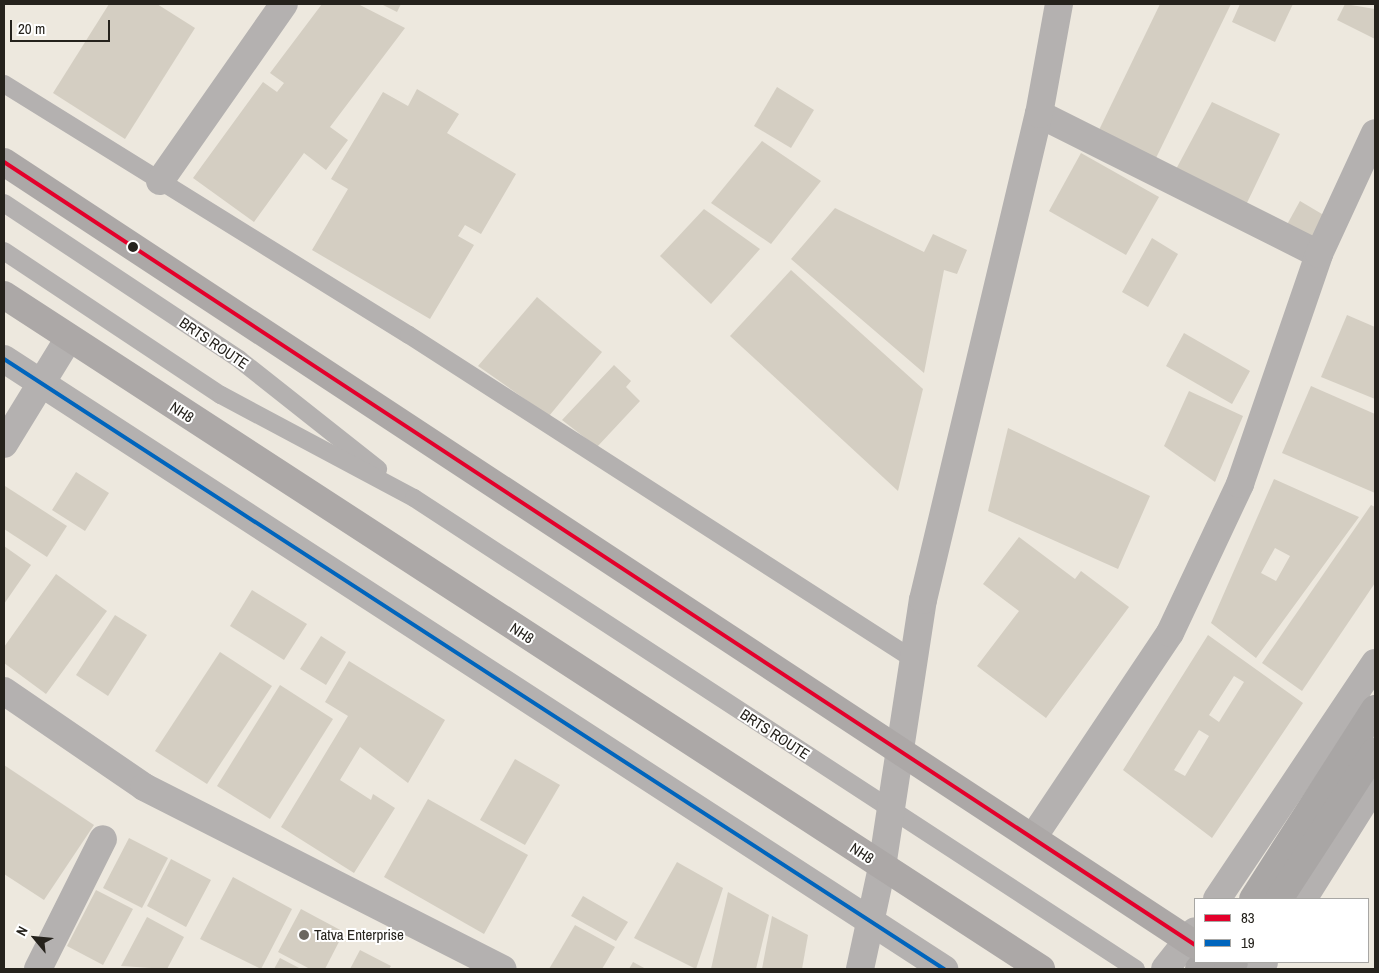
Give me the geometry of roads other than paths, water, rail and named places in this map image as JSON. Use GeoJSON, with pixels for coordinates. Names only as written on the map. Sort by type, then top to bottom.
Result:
{"type":"FeatureCollection","features":[{"type":"Feature","properties":{"kind":"main road"},"geometry":{"type":"LineString","coordinates":[[4,162],[1193,939]]}},
{"type":"Feature","properties":{"kind":"main road","name":"NH8"},"geometry":{"type":"LineString","coordinates":[[4,295],[1041,969]]}},
{"type":"Feature","properties":{"kind":"main road"},"geometry":{"type":"LineString","coordinates":[[1254,898],[1375,709]]}},
{"type":"Feature","properties":{"kind":"main road"},"geometry":{"type":"LineString","coordinates":[[1280,898],[1375,751]]}},
{"type":"Feature","properties":{"kind":"street"},"geometry":{"type":"LineString","coordinates":[[160,181],[284,4]]}},
{"type":"Feature","properties":{"kind":"street"},"geometry":{"type":"LineString","coordinates":[[860,969],[882,866],[898,748],[913,659],[1039,114],[1059,4]]}},
{"type":"Feature","properties":{"kind":"street"},"geometry":{"type":"LineString","coordinates":[[1039,114],[1319,254]]}},
{"type":"Feature","properties":{"kind":"street"},"geometry":{"type":"LineString","coordinates":[[1034,836],[1170,633],[1240,484],[1319,254],[1375,133]]}},
{"type":"Feature","properties":{"kind":"street"},"geometry":{"type":"LineString","coordinates":[[4,444],[69,338]]}},
{"type":"Feature","properties":{"kind":"street"},"geometry":{"type":"LineString","coordinates":[[4,359],[944,969]]}},
{"type":"Feature","properties":{"kind":"street"},"geometry":{"type":"LineString","coordinates":[[1218,898],[1375,663]]}},
{"type":"Feature","properties":{"kind":"street"},"geometry":{"type":"LineString","coordinates":[[4,691],[144,787],[502,969]]}},
{"type":"Feature","properties":{"kind":"street"},"geometry":{"type":"LineString","coordinates":[[1304,898],[1375,784]]}},
{"type":"Feature","properties":{"kind":"street"},"geometry":{"type":"LineString","coordinates":[[38,969],[103,839]]}},
{"type":"Feature","properties":{"kind":"street"},"geometry":{"type":"LineString","coordinates":[[1165,969],[1193,939]]}},
{"type":"Feature","properties":{"kind":"lane"},"geometry":{"type":"LineString","coordinates":[[4,84],[409,335],[913,659]]}},
{"type":"Feature","properties":{"kind":"lane","name":"BRTS ROUTE"},"geometry":{"type":"LineString","coordinates":[[4,203],[240,360],[414,498]]}},
{"type":"Feature","properties":{"kind":"lane","name":"BRTS ROUTE"},"geometry":{"type":"LineString","coordinates":[[4,250],[221,395],[414,498],[1136,969]]}},
{"type":"Feature","properties":{"kind":"place","name":"Tatva Enterprise"},"geometry":{"type":"Point","coordinates":[304,935]}}]}
